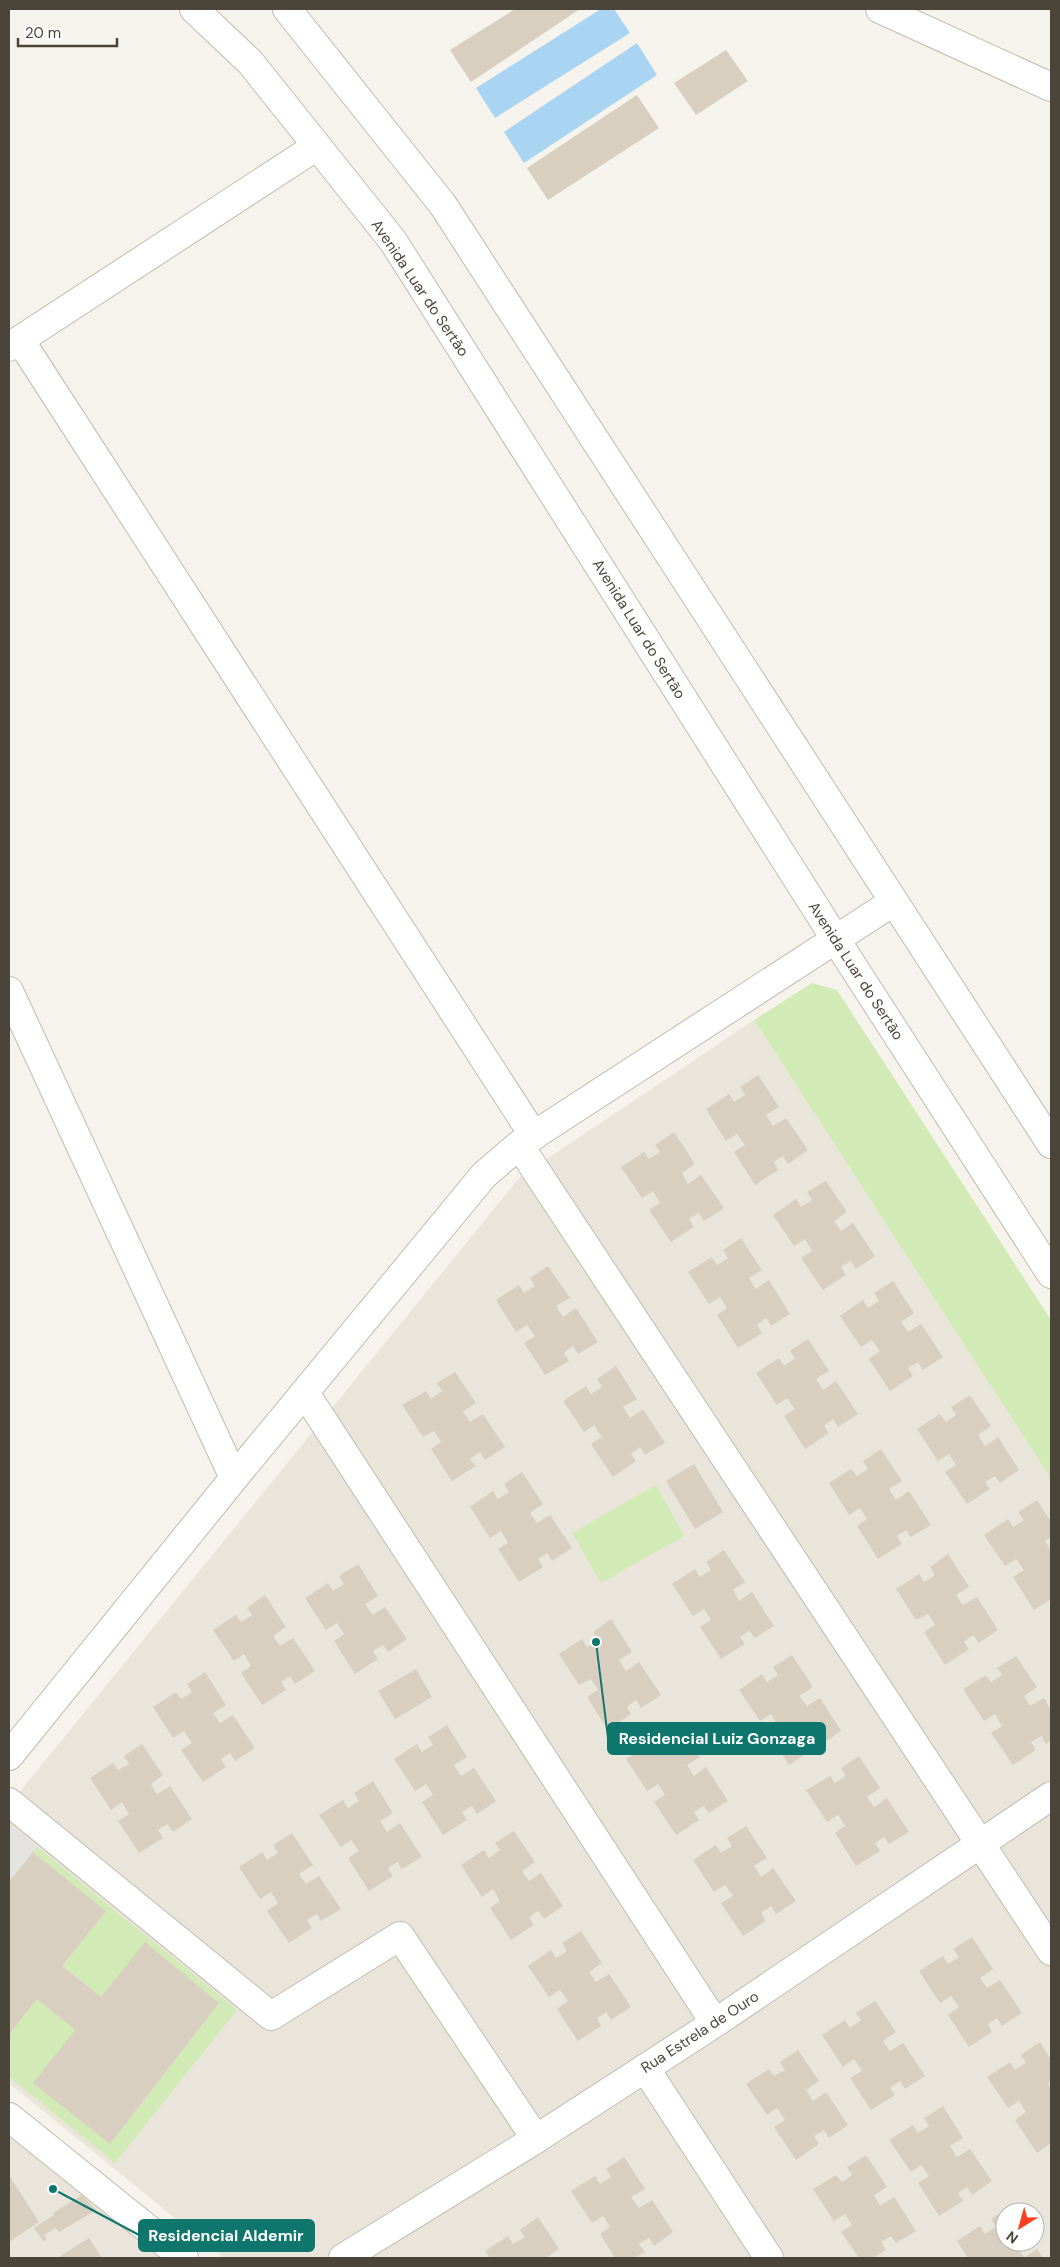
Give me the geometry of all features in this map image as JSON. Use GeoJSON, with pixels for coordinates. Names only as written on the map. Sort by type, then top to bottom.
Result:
{"type":"FeatureCollection","features":[{"type":"Feature","properties":{"kind":"street","name":"Avenida Luar do Sertão"},"geometry":{"type":"LineString","coordinates":[[194,9],[250,62],[393,242],[836,940],[1051,1274]]}},
{"type":"Feature","properties":{"kind":"street"},"geometry":{"type":"LineString","coordinates":[[287,9],[443,205],[1051,1144]]}},
{"type":"Feature","properties":{"kind":"street"},"geometry":{"type":"LineString","coordinates":[[880,9],[1051,87]]}},
{"type":"Feature","properties":{"kind":"street"},"geometry":{"type":"LineString","coordinates":[[317,146],[14,344],[1051,1952]]}},
{"type":"Feature","properties":{"kind":"street"},"geometry":{"type":"LineString","coordinates":[[9,1756],[234,1478],[484,1175],[527,1141],[893,902]]}},
{"type":"Feature","properties":{"kind":"street"},"geometry":{"type":"LineString","coordinates":[[9,991],[234,1478]]}},
{"type":"Feature","properties":{"kind":"street"},"geometry":{"type":"LineString","coordinates":[[305,1394],[715,2023]]}},
{"type":"Feature","properties":{"kind":"street","name":"Rua Estrela de Ouro"},"geometry":{"type":"LineString","coordinates":[[344,2258],[536,2139],[715,2023],[1051,1796]]}},
{"type":"Feature","properties":{"kind":"street"},"geometry":{"type":"LineString","coordinates":[[9,1802],[271,2016],[400,1936],[536,2139]]}},
{"type":"Feature","properties":{"kind":"street"},"geometry":{"type":"LineString","coordinates":[[645,2068],[769,2258]]}},
{"type":"Feature","properties":{"kind":"street"},"geometry":{"type":"LineString","coordinates":[[9,2118],[184,2258]]}},
{"type":"Feature","properties":{"kind":"shaded area"},"geometry":{"type":"Polygon","coordinates":[[[754,1020],[1051,1479],[1051,2258],[224,2258],[9,2083],[9,1805],[520,1177],[754,1020]]]}},
{"type":"Feature","properties":{"kind":"shaded area"},"geometry":{"type":"Polygon","coordinates":[[[9,1824],[37,1847],[9,1882],[9,1824]]]}},
{"type":"Feature","properties":{"kind":"shaded area"},"geometry":{"type":"Polygon","coordinates":[[[9,2119],[184,2258],[9,2258],[9,2119]]]}},
{"type":"Feature","properties":{"kind":"green space"},"geometry":{"type":"Polygon","coordinates":[[[812,983],[837,990],[1051,1320],[1051,1479],[754,1020],[812,983]]]}},
{"type":"Feature","properties":{"kind":"green space"},"geometry":{"type":"Polygon","coordinates":[[[656,1485],[684,1536],[601,1583],[572,1533],[656,1485]]]}},
{"type":"Feature","properties":{"kind":"green space"},"geometry":{"type":"Polygon","coordinates":[[[37,1847],[237,2010],[115,2163],[9,2077],[9,2035],[37,1999],[75,2030],[110,2144],[219,2003],[145,1943],[101,1997],[62,1966],[105,1911],[33,1852],[37,1847]]]}},
{"type":"Feature","properties":{"kind":"water"},"geometry":{"type":"Polygon","coordinates":[[[601,9],[614,9],[630,33],[495,118],[476,88],[601,9]]]}},
{"type":"Feature","properties":{"kind":"water"},"geometry":{"type":"Polygon","coordinates":[[[637,43],[657,75],[524,163],[504,132],[637,43]]]}},
{"type":"Feature","properties":{"kind":"building"},"geometry":{"type":"Polygon","coordinates":[[[515,9],[580,9],[471,82],[450,50],[515,9]]]}},
{"type":"Feature","properties":{"kind":"building"},"geometry":{"type":"Polygon","coordinates":[[[726,50],[748,81],[696,115],[674,83],[726,50]]]}},
{"type":"Feature","properties":{"kind":"building"},"geometry":{"type":"Polygon","coordinates":[[[637,95],[659,128],[548,200],[527,168],[637,95]]]}},
{"type":"Feature","properties":{"kind":"building"},"geometry":{"type":"Polygon","coordinates":[[[758,1075],[779,1107],[766,1115],[773,1126],[786,1118],[808,1150],[788,1164],[783,1156],[774,1162],[778,1170],[755,1185],[734,1152],[745,1145],[737,1134],[726,1141],[706,1109],[729,1094],[734,1102],[745,1095],[740,1087],[758,1075]]]}},
{"type":"Feature","properties":{"kind":"building"},"geometry":{"type":"Polygon","coordinates":[[[674,1132],[695,1164],[682,1173],[688,1184],[701,1175],[724,1208],[704,1221],[699,1213],[689,1219],[694,1227],[671,1242],[649,1210],[660,1203],[653,1191],[642,1198],[621,1167],[644,1152],[649,1159],[660,1152],[655,1145],[674,1132]]]}},
{"type":"Feature","properties":{"kind":"building"},"geometry":{"type":"Polygon","coordinates":[[[826,1181],[847,1212],[834,1221],[841,1231],[853,1223],[875,1256],[856,1269],[851,1261],[841,1267],[846,1275],[823,1290],[801,1258],[812,1251],[805,1239],[794,1246],[773,1215],[796,1199],[801,1207],[812,1200],[807,1192],[826,1181]]]}},
{"type":"Feature","properties":{"kind":"building"},"geometry":{"type":"Polygon","coordinates":[[[741,1238],[762,1270],[749,1278],[756,1289],[769,1280],[790,1314],[771,1326],[766,1318],[757,1325],[762,1333],[738,1348],[717,1315],[727,1308],[720,1297],[709,1304],[688,1272],[712,1257],[717,1265],[728,1258],[723,1250],[741,1238]]]}},
{"type":"Feature","properties":{"kind":"building"},"geometry":{"type":"Polygon","coordinates":[[[548,1266],[570,1298],[556,1306],[563,1317],[576,1308],[598,1342],[578,1354],[573,1346],[564,1353],[569,1361],[545,1375],[524,1343],[535,1336],[527,1325],[516,1332],[496,1300],[519,1285],[524,1293],[535,1286],[530,1278],[548,1266]]]}},
{"type":"Feature","properties":{"kind":"building"},"geometry":{"type":"Polygon","coordinates":[[[893,1281],[914,1313],[901,1322],[908,1332],[921,1324],[943,1357],[923,1370],[918,1362],[908,1368],[913,1376],[890,1391],[869,1359],[880,1351],[872,1340],[861,1347],[840,1316],[863,1300],[868,1308],[879,1301],[874,1293],[893,1281]]]}},
{"type":"Feature","properties":{"kind":"building"},"geometry":{"type":"Polygon","coordinates":[[[808,1339],[829,1371],[816,1379],[823,1390],[836,1381],[858,1414],[838,1427],[833,1419],[824,1426],[829,1433],[805,1449],[784,1416],[795,1409],[787,1398],[777,1405],[756,1373],[779,1358],[784,1366],[795,1358],[790,1351],[808,1339]]]}},
{"type":"Feature","properties":{"kind":"building"},"geometry":{"type":"Polygon","coordinates":[[[616,1366],[637,1399],[623,1407],[630,1418],[643,1409],[665,1443],[645,1455],[640,1447],[631,1454],[636,1461],[613,1477],[591,1444],[602,1437],[594,1425],[584,1432],[563,1401],[586,1386],[591,1394],[602,1387],[597,1379],[616,1366]]]}},
{"type":"Feature","properties":{"kind":"building"},"geometry":{"type":"Polygon","coordinates":[[[455,1372],[476,1403],[463,1412],[470,1422],[483,1414],[505,1447],[485,1460],[480,1452],[470,1459],[476,1466],[452,1481],[431,1449],[441,1442],[434,1431],[423,1437],[402,1405],[426,1391],[431,1399],[442,1391],[437,1383],[455,1372]]]}},
{"type":"Feature","properties":{"kind":"building"},"geometry":{"type":"Polygon","coordinates":[[[970,1395],[991,1426],[978,1435],[985,1446],[998,1437],[1019,1470],[1000,1483],[995,1476],[985,1482],[990,1489],[967,1504],[945,1472],[956,1465],[949,1454],[938,1461],[917,1429],[940,1414],[946,1422],[956,1415],[951,1407],[970,1395]]]}},
{"type":"Feature","properties":{"kind":"building"},"geometry":{"type":"Polygon","coordinates":[[[881,1449],[902,1481],[889,1489],[896,1500],[909,1491],[931,1525],[911,1537],[906,1530],[897,1536],[902,1544],[878,1559],[857,1526],[867,1519],[860,1508],[849,1515],[829,1483],[851,1469],[857,1476],[868,1469],[863,1461],[881,1449]]]}},
{"type":"Feature","properties":{"kind":"building"},"geometry":{"type":"Polygon","coordinates":[[[694,1464],[723,1512],[695,1529],[666,1481],[694,1464]]]}},
{"type":"Feature","properties":{"kind":"building"},"geometry":{"type":"Polygon","coordinates":[[[522,1472],[543,1504],[530,1513],[537,1523],[550,1515],[572,1548],[552,1561],[547,1553],[538,1559],[543,1567],[519,1582],[498,1549],[508,1543],[501,1531],[490,1538],[470,1507],[493,1491],[498,1499],[509,1492],[504,1484],[522,1472]]]}},
{"type":"Feature","properties":{"kind":"building"},"geometry":{"type":"Polygon","coordinates":[[[1037,1500],[1051,1522],[1051,1537],[1045,1541],[1051,1550],[1051,1599],[1034,1610],[1013,1577],[1024,1570],[1016,1559],[1005,1566],[984,1535],[1008,1519],[1013,1527],[1024,1520],[1018,1512],[1037,1500]]]}},
{"type":"Feature","properties":{"kind":"building"},"geometry":{"type":"Polygon","coordinates":[[[724,1550],[745,1582],[733,1590],[739,1601],[752,1592],[774,1626],[755,1638],[749,1631],[740,1637],[745,1644],[721,1659],[700,1627],[711,1620],[704,1609],[693,1616],[672,1584],[695,1569],[700,1577],[711,1570],[706,1562],[724,1550]]]}},
{"type":"Feature","properties":{"kind":"building"},"geometry":{"type":"Polygon","coordinates":[[[948,1554],[969,1587],[956,1595],[963,1605],[977,1597],[998,1630],[979,1643],[973,1635],[964,1642],[969,1649],[945,1665],[924,1632],[935,1625],[928,1614],[916,1620],[896,1589],[919,1574],[924,1582],[935,1575],[930,1567],[948,1554]]]}},
{"type":"Feature","properties":{"kind":"building"},"geometry":{"type":"Polygon","coordinates":[[[358,1564],[378,1596],[365,1604],[373,1615],[385,1607],[407,1639],[388,1652],[383,1645],[373,1651],[378,1659],[355,1674],[334,1641],[344,1634],[337,1623],[326,1630],[305,1598],[328,1583],[333,1591],[344,1584],[339,1576],[358,1564]]]}},
{"type":"Feature","properties":{"kind":"building"},"geometry":{"type":"Polygon","coordinates":[[[265,1595],[286,1627],[273,1636],[280,1646],[293,1638],[315,1671],[295,1684],[290,1676],[281,1682],[286,1690],[262,1705],[241,1673],[251,1666],[244,1654],[234,1661],[213,1630],[236,1615],[241,1622],[252,1615],[247,1608],[265,1595]]]}},
{"type":"Feature","properties":{"kind":"building"},"geometry":{"type":"Polygon","coordinates":[[[611,1619],[632,1652],[619,1660],[626,1671],[639,1662],[661,1695],[641,1708],[636,1700],[627,1707],[631,1714],[608,1730],[587,1697],[598,1690],[591,1679],[579,1685],[559,1654],[582,1639],[587,1647],[598,1640],[593,1632],[611,1619]]]}},
{"type":"Feature","properties":{"kind":"building"},"geometry":{"type":"Polygon","coordinates":[[[792,1655],[813,1687],[799,1696],[807,1706],[820,1698],[841,1731],[822,1744],[817,1736],[807,1743],[812,1750],[789,1765],[768,1732],[778,1726],[771,1714],[760,1721],[739,1690],[762,1674],[767,1682],[778,1675],[773,1667],[792,1655]]]}},
{"type":"Feature","properties":{"kind":"building"},"geometry":{"type":"Polygon","coordinates":[[[1016,1656],[1037,1687],[1024,1696],[1030,1706],[1044,1698],[1051,1710],[1051,1740],[1046,1744],[1041,1736],[1031,1742],[1036,1750],[1013,1765],[991,1733],[1002,1726],[995,1714],[984,1721],[963,1689],[986,1675],[991,1682],[1002,1675],[997,1668],[1016,1656]]]}},
{"type":"Feature","properties":{"kind":"building"},"geometry":{"type":"Polygon","coordinates":[[[416,1669],[432,1697],[395,1719],[378,1691],[416,1669]]]}},
{"type":"Feature","properties":{"kind":"building"},"geometry":{"type":"Polygon","coordinates":[[[205,1672],[226,1705],[213,1713],[220,1723],[233,1715],[255,1748],[235,1761],[230,1753],[221,1759],[226,1767],[203,1782],[181,1750],[192,1743],[184,1731],[173,1738],[153,1707],[176,1692],[181,1699],[192,1692],[187,1684],[205,1672]]]}},
{"type":"Feature","properties":{"kind":"building"},"geometry":{"type":"Polygon","coordinates":[[[447,1725],[467,1757],[454,1765],[461,1776],[474,1768],[496,1801],[477,1814],[472,1806],[462,1812],[467,1820],[443,1835],[422,1802],[433,1795],[426,1784],[415,1791],[394,1759],[417,1744],[422,1752],[433,1745],[428,1737],[447,1725]]]}},
{"type":"Feature","properties":{"kind":"building"},"geometry":{"type":"Polygon","coordinates":[[[679,1725],[700,1757],[687,1765],[694,1776],[706,1767],[728,1801],[709,1813],[704,1806],[694,1812],[699,1820],[676,1835],[654,1802],[665,1795],[658,1784],[647,1791],[626,1759],[649,1744],[654,1752],[665,1745],[660,1737],[679,1725]]]}},
{"type":"Feature","properties":{"kind":"building"},"geometry":{"type":"Polygon","coordinates":[[[142,1744],[163,1775],[151,1784],[157,1794],[170,1786],[192,1819],[173,1832],[167,1824],[158,1830],[163,1838],[139,1853],[118,1821],[129,1814],[122,1802],[111,1810],[90,1778],[113,1763],[118,1770],[129,1764],[124,1756],[142,1744]]]}},
{"type":"Feature","properties":{"kind":"building"},"geometry":{"type":"Polygon","coordinates":[[[859,1756],[880,1788],[867,1797],[874,1807],[887,1798],[909,1832],[889,1844],[884,1837],[875,1843],[880,1851],[856,1866],[835,1833],[845,1826],[838,1815],[827,1822],[806,1790],[830,1776],[835,1783],[846,1776],[841,1768],[859,1756]]]}},
{"type":"Feature","properties":{"kind":"building"},"geometry":{"type":"Polygon","coordinates":[[[373,1781],[393,1813],[380,1821],[387,1832],[400,1823],[422,1857],[402,1869],[397,1862],[388,1868],[393,1876],[369,1891],[348,1858],[359,1851],[351,1840],[341,1847],[319,1815],[343,1800],[348,1808],[359,1801],[354,1793],[373,1781]]]}},
{"type":"Feature","properties":{"kind":"building"},"geometry":{"type":"Polygon","coordinates":[[[746,1826],[767,1858],[754,1866],[761,1877],[773,1868],[796,1901],[776,1914],[771,1906],[761,1913],[766,1921],[743,1936],[721,1903],[733,1896],[725,1885],[714,1892],[693,1860],[716,1845],[721,1853],[732,1846],[727,1838],[746,1826]]]}},
{"type":"Feature","properties":{"kind":"building"},"geometry":{"type":"Polygon","coordinates":[[[514,1831],[535,1862],[522,1871],[529,1881],[541,1873],[563,1906],[544,1919],[538,1911],[529,1917],[534,1925],[511,1940],[490,1908],[500,1901],[493,1889],[482,1897],[461,1865],[484,1850],[489,1858],[500,1850],[495,1843],[514,1831]]]}},
{"type":"Feature","properties":{"kind":"building"},"geometry":{"type":"Polygon","coordinates":[[[292,1833],[313,1865],[299,1874],[306,1884],[319,1876],[341,1909],[321,1921],[317,1914],[307,1920],[312,1928],[289,1943],[267,1911],[278,1903],[271,1892],[260,1899],[239,1867],[262,1852],[267,1860],[278,1853],[273,1845],[292,1833]]]}},
{"type":"Feature","properties":{"kind":"building"},"geometry":{"type":"Polygon","coordinates":[[[33,1852],[106,1911],[62,1966],[101,1997],[145,1942],[219,2003],[110,2144],[33,2083],[75,2030],[37,1999],[9,2035],[9,1882],[33,1852]]]}},
{"type":"Feature","properties":{"kind":"building"},"geometry":{"type":"Polygon","coordinates":[[[581,1931],[602,1963],[589,1972],[596,1982],[609,1974],[631,2007],[611,2020],[606,2012],[597,2018],[601,2026],[578,2041],[557,2009],[568,2001],[560,1990],[549,1997],[528,1966],[551,1950],[556,1958],[567,1951],[562,1943],[581,1931]]]}},
{"type":"Feature","properties":{"kind":"building"},"geometry":{"type":"Polygon","coordinates":[[[972,1937],[993,1969],[980,1978],[987,1988],[1000,1980],[1022,2013],[1002,2026],[997,2018],[988,2024],[992,2032],[969,2047],[948,2015],[959,2007],[951,1996],[940,2003],[919,1971],[943,1956],[948,1964],[959,1957],[953,1949],[972,1937]]]}},
{"type":"Feature","properties":{"kind":"building"},"geometry":{"type":"Polygon","coordinates":[[[875,2001],[896,2032],[883,2041],[890,2051],[903,2043],[925,2076],[905,2089],[900,2081],[890,2088],[895,2095],[871,2110],[850,2078],[862,2071],[854,2059],[843,2067],[822,2035],[845,2020],[850,2028],[861,2020],[856,2013],[875,2001]]]}},
{"type":"Feature","properties":{"kind":"building"},"geometry":{"type":"Polygon","coordinates":[[[1040,2042],[1051,2060],[1051,2081],[1048,2083],[1051,2089],[1051,2143],[1037,2153],[1015,2120],[1026,2112],[1019,2101],[1008,2108],[987,2077],[1010,2062],[1015,2070],[1026,2063],[1021,2055],[1040,2042]]]}},
{"type":"Feature","properties":{"kind":"building"},"geometry":{"type":"Polygon","coordinates":[[[798,2050],[819,2081],[806,2090],[813,2101],[826,2092],[848,2125],[829,2138],[824,2130],[814,2136],[819,2144],[796,2160],[774,2127],[785,2120],[777,2108],[767,2115],[746,2084],[769,2069],[774,2076],[785,2070],[780,2062],[798,2050]]]}},
{"type":"Feature","properties":{"kind":"building"},"geometry":{"type":"Polygon","coordinates":[[[943,2106],[963,2138],[950,2146],[957,2157],[970,2149],[992,2181],[972,2195],[967,2187],[958,2193],[963,2201],[939,2216],[918,2183],[929,2176],[921,2165],[911,2172],[889,2140],[913,2125],[918,2133],[929,2126],[924,2118],[943,2106]]]}},
{"type":"Feature","properties":{"kind":"building"},"geometry":{"type":"Polygon","coordinates":[[[866,2155],[887,2187],[874,2195],[880,2206],[894,2197],[916,2231],[896,2243],[891,2236],[881,2242],[886,2250],[873,2258],[859,2258],[841,2232],[852,2225],[845,2214],[834,2221],[813,2189],[836,2175],[842,2182],[852,2175],[847,2167],[866,2155]]]}},
{"type":"Feature","properties":{"kind":"building"},"geometry":{"type":"Polygon","coordinates":[[[624,2157],[645,2189],[631,2197],[639,2208],[652,2200],[673,2232],[654,2246],[649,2238],[639,2244],[645,2252],[634,2258],[615,2258],[600,2234],[610,2227],[603,2216],[592,2223],[571,2191],[595,2176],[600,2184],[611,2177],[606,2169],[624,2157]]]}},
{"type":"Feature","properties":{"kind":"building"},"geometry":{"type":"Polygon","coordinates":[[[9,2175],[39,2222],[9,2242],[9,2175]]]}},
{"type":"Feature","properties":{"kind":"building"},"geometry":{"type":"Polygon","coordinates":[[[82,2195],[96,2210],[59,2232],[56,2228],[44,2235],[47,2239],[43,2241],[34,2228],[54,2215],[53,2213],[82,2195]]]}},
{"type":"Feature","properties":{"kind":"building"},"geometry":{"type":"Polygon","coordinates":[[[995,2216],[995,2225],[991,2219],[995,2216]]]}},
{"type":"Feature","properties":{"kind":"building"},"geometry":{"type":"Polygon","coordinates":[[[538,2217],[559,2249],[546,2258],[490,2258],[485,2251],[508,2236],[513,2244],[525,2237],[520,2230],[538,2217]]]}},
{"type":"Feature","properties":{"kind":"building"},"geometry":{"type":"Polygon","coordinates":[[[980,2226],[985,2234],[995,2228],[995,2252],[1021,2252],[1024,2258],[968,2258],[957,2241],[980,2226]]]}},
{"type":"Feature","properties":{"kind":"building"},"geometry":{"type":"Polygon","coordinates":[[[89,2238],[102,2258],[57,2258],[89,2238]]]}},
{"type":"Feature","properties":{"kind":"building"},"geometry":{"type":"Polygon","coordinates":[[[1033,2252],[1039,2252],[1043,2258],[1024,2258],[1033,2252]]]}},
{"type":"Feature","properties":{"kind":"place","name":"Residencial Luiz Gonzaga"},"geometry":{"type":"Point","coordinates":[596,1642]}},
{"type":"Feature","properties":{"kind":"place","name":"Residencial Aldemir"},"geometry":{"type":"Point","coordinates":[53,2189]}}]}
